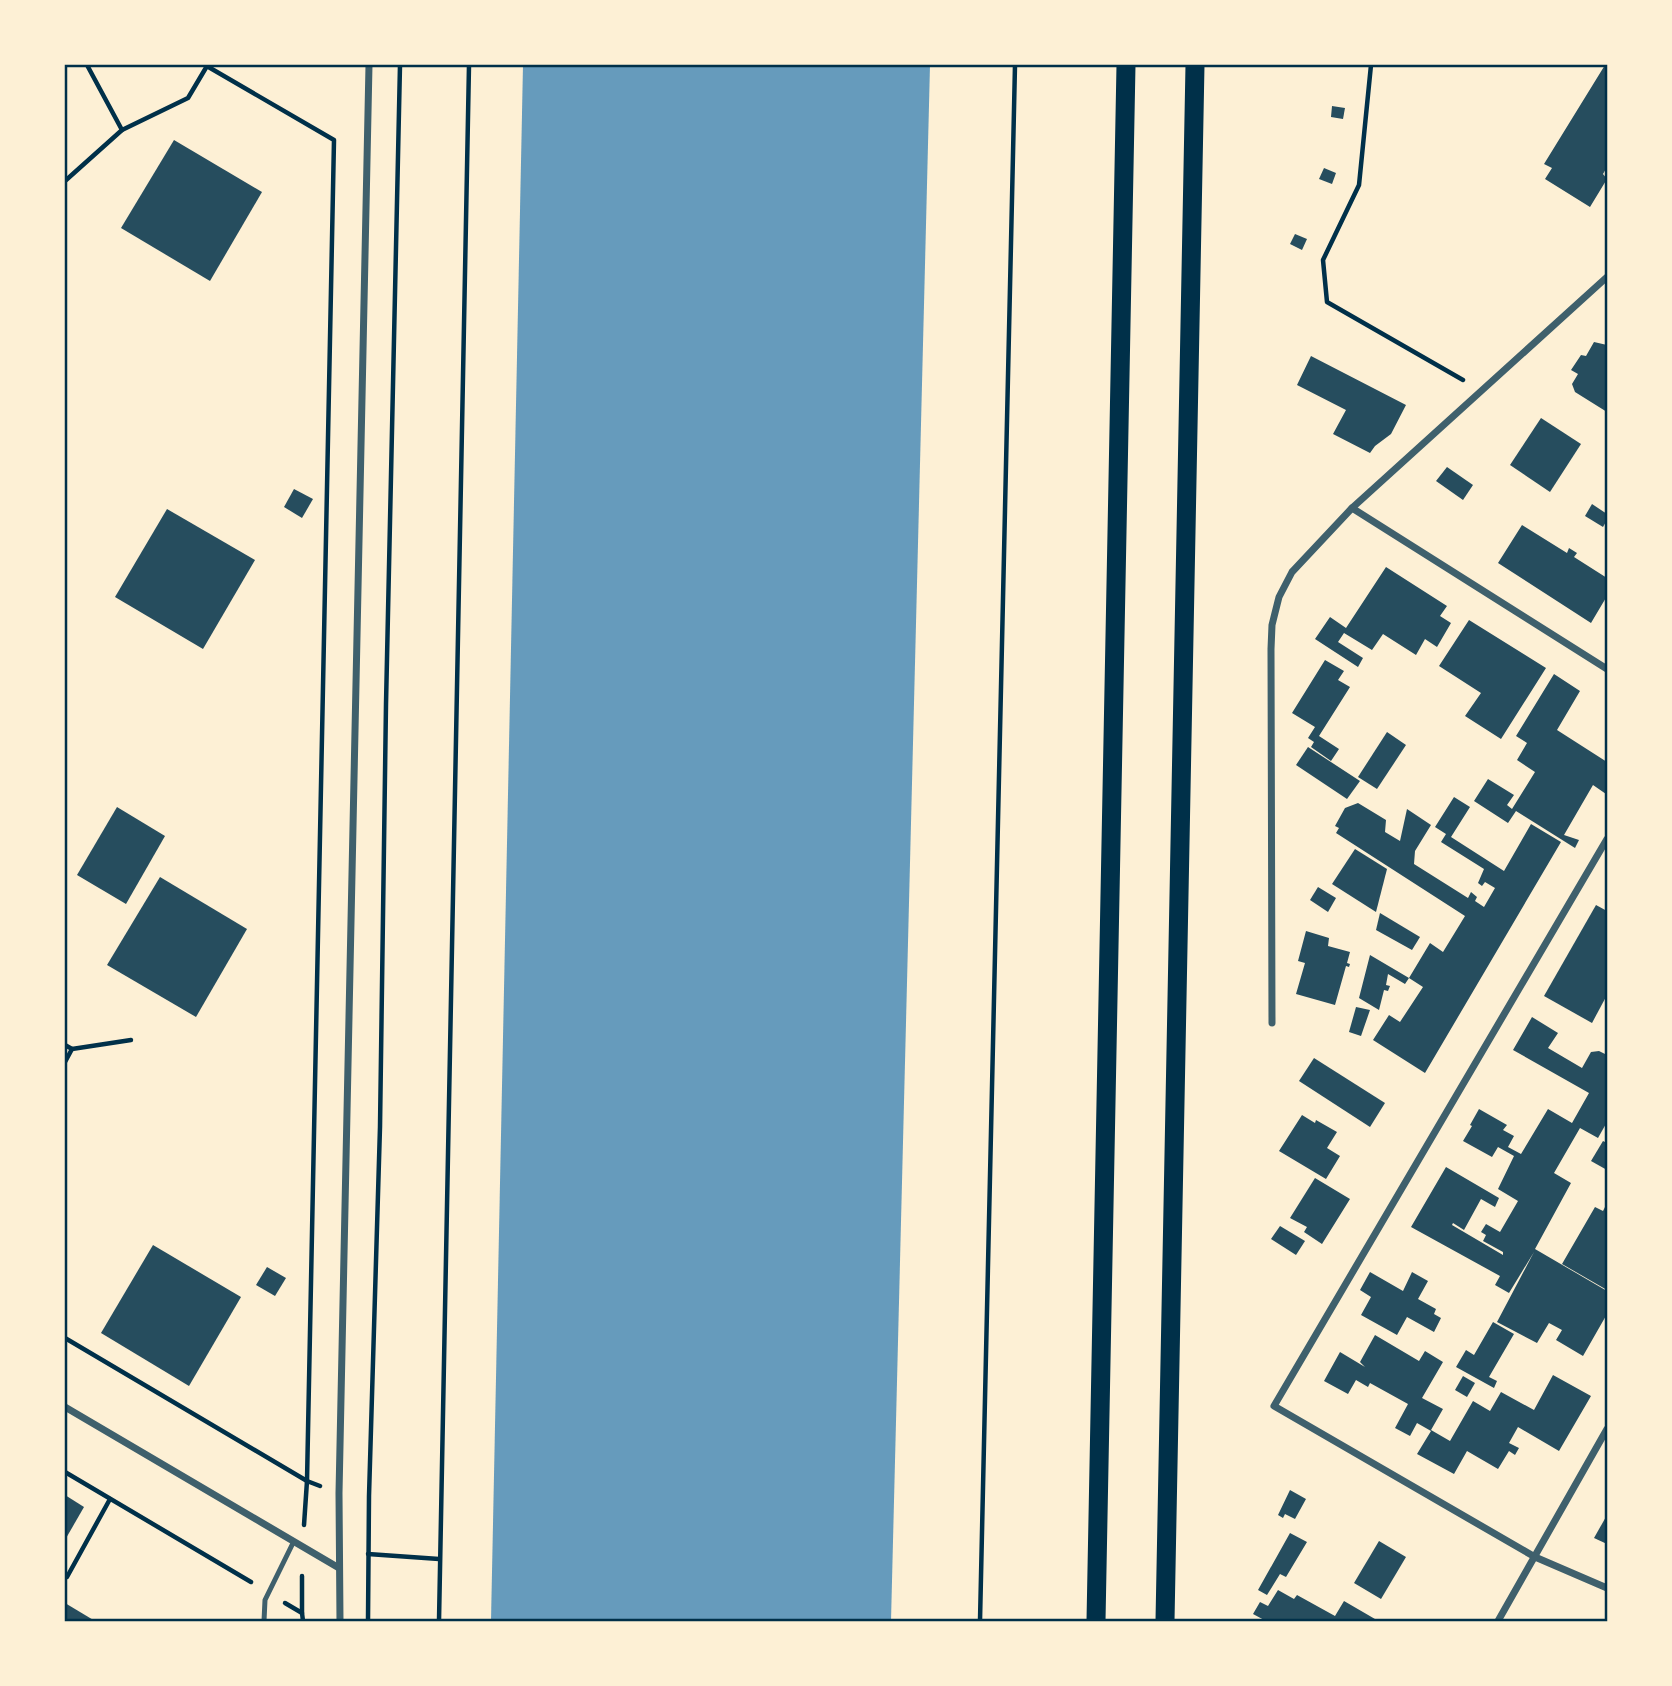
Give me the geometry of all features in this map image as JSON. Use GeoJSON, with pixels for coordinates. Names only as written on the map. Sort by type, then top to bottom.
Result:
{"type":"FeatureCollection","features":[{"type":"Feature","properties":{"kind":"highway"},"geometry":{"type":"LineString","coordinates":[[1096,1621],[1126,65]]}},
{"type":"Feature","properties":{"kind":"highway"},"geometry":{"type":"LineString","coordinates":[[1165,1621],[1195,65]]}},
{"type":"Feature","properties":{"kind":"street"},"geometry":{"type":"LineString","coordinates":[[340,1621],[339,1493],[369,65]]}},
{"type":"Feature","properties":{"kind":"street"},"geometry":{"type":"LineString","coordinates":[[1272,1023],[1272,625],[1279,597],[1292,572],[1352,508],[1607,277]]}},
{"type":"Feature","properties":{"kind":"street"},"geometry":{"type":"LineString","coordinates":[[1352,508],[1607,669]]}},
{"type":"Feature","properties":{"kind":"street"},"geometry":{"type":"LineString","coordinates":[[1607,839],[1274,1406],[1535,1557],[1607,1588]]}},
{"type":"Feature","properties":{"kind":"street"},"geometry":{"type":"LineString","coordinates":[[65,1407],[339,1568]]}},
{"type":"Feature","properties":{"kind":"street"},"geometry":{"type":"LineString","coordinates":[[1498,1621],[1607,1429]]}},
{"type":"Feature","properties":{"kind":"lane"},"geometry":{"type":"LineString","coordinates":[[264,1621],[265,1600],[293,1543]]}},
{"type":"Feature","properties":{"kind":"path"},"geometry":{"type":"LineString","coordinates":[[87,65],[122,130]]}},
{"type":"Feature","properties":{"kind":"path"},"geometry":{"type":"LineString","coordinates":[[65,181],[122,130],[188,97],[206,65],[334,140],[307,1481],[302,1548],[303,1621]]}},
{"type":"Feature","properties":{"kind":"path"},"geometry":{"type":"LineString","coordinates":[[368,1621],[400,65]]}},
{"type":"Feature","properties":{"kind":"path"},"geometry":{"type":"LineString","coordinates":[[439,1621],[469,65]]}},
{"type":"Feature","properties":{"kind":"path"},"geometry":{"type":"LineString","coordinates":[[980,1621],[1015,65]]}},
{"type":"Feature","properties":{"kind":"path"},"geometry":{"type":"LineString","coordinates":[[1371,65],[1359,185],[1323,260],[1326,302],[1482,390]]}},
{"type":"Feature","properties":{"kind":"path"},"geometry":{"type":"LineString","coordinates":[[65,1045],[72,1049],[131,1040]]}},
{"type":"Feature","properties":{"kind":"path"},"geometry":{"type":"LineString","coordinates":[[65,1062],[72,1049]]}},
{"type":"Feature","properties":{"kind":"path"},"geometry":{"type":"LineString","coordinates":[[65,1338],[307,1481],[339,1493]]}},
{"type":"Feature","properties":{"kind":"path"},"geometry":{"type":"LineString","coordinates":[[65,1472],[302,1613]]}},
{"type":"Feature","properties":{"kind":"path"},"geometry":{"type":"LineString","coordinates":[[65,1576],[67,1577],[110,1499]]}},
{"type":"Feature","properties":{"kind":"path"},"geometry":{"type":"LineString","coordinates":[[368,1554],[439,1559]]}},
{"type":"Feature","properties":{"kind":"water"},"geometry":{"type":"Polygon","coordinates":[[[523,65],[930,65],[891,1621],[491,1621],[523,65]]]}},
{"type":"Feature","properties":{"kind":"building"},"geometry":{"type":"Polygon","coordinates":[[[1605,65],[1607,167],[1603,174],[1607,179],[1590,207],[1545,179],[1552,168],[1544,164],[1605,65]]]}},
{"type":"Feature","properties":{"kind":"building"},"geometry":{"type":"Polygon","coordinates":[[[1332,106],[1345,108],[1343,119],[1331,117],[1332,106]]]}},
{"type":"Feature","properties":{"kind":"building"},"geometry":{"type":"Polygon","coordinates":[[[174,140],[262,192],[210,281],[121,228],[174,140]]]}},
{"type":"Feature","properties":{"kind":"building"},"geometry":{"type":"Polygon","coordinates":[[[1324,168],[1336,173],[1332,184],[1319,179],[1324,168]]]}},
{"type":"Feature","properties":{"kind":"building"},"geometry":{"type":"Polygon","coordinates":[[[1295,234],[1307,239],[1302,250],[1290,244],[1295,234]]]}},
{"type":"Feature","properties":{"kind":"building"},"geometry":{"type":"Polygon","coordinates":[[[1594,342],[1607,345],[1607,412],[1575,392],[1572,384],[1578,374],[1571,370],[1581,355],[1586,356],[1594,342]]]}},
{"type":"Feature","properties":{"kind":"building"},"geometry":{"type":"Polygon","coordinates":[[[1311,356],[1406,405],[1391,434],[1370,453],[1333,434],[1346,410],[1297,385],[1311,356]]]}},
{"type":"Feature","properties":{"kind":"building"},"geometry":{"type":"Polygon","coordinates":[[[1541,418],[1581,444],[1550,492],[1510,465],[1541,418]]]}},
{"type":"Feature","properties":{"kind":"building"},"geometry":{"type":"Polygon","coordinates":[[[1447,467],[1473,485],[1463,500],[1436,481],[1447,467]]]}},
{"type":"Feature","properties":{"kind":"building"},"geometry":{"type":"Polygon","coordinates":[[[294,489],[313,499],[302,518],[284,507],[294,489]]]}},
{"type":"Feature","properties":{"kind":"building"},"geometry":{"type":"Polygon","coordinates":[[[1592,504],[1607,514],[1603,527],[1585,516],[1592,504]]]}},
{"type":"Feature","properties":{"kind":"building"},"geometry":{"type":"Polygon","coordinates":[[[167,509],[255,560],[203,649],[115,597],[167,509]]]}},
{"type":"Feature","properties":{"kind":"building"},"geometry":{"type":"Polygon","coordinates":[[[1522,525],[1567,553],[1569,548],[1577,553],[1574,557],[1607,578],[1607,596],[1591,623],[1498,563],[1522,525]]]}},
{"type":"Feature","properties":{"kind":"building"},"geometry":{"type":"Polygon","coordinates":[[[1386,567],[1447,606],[1440,616],[1451,623],[1437,647],[1425,639],[1416,655],[1383,634],[1372,650],[1344,633],[1338,642],[1363,658],[1358,667],[1315,639],[1330,617],[1346,628],[1386,567]]]}},
{"type":"Feature","properties":{"kind":"building"},"geometry":{"type":"Polygon","coordinates":[[[1469,620],[1546,668],[1501,739],[1465,716],[1481,693],[1439,666],[1469,620]]]}},
{"type":"Feature","properties":{"kind":"building"},"geometry":{"type":"Polygon","coordinates":[[[1325,660],[1344,671],[1338,680],[1350,687],[1319,736],[1339,749],[1331,761],[1311,747],[1314,742],[1308,738],[1315,727],[1292,713],[1325,660]]]}},
{"type":"Feature","properties":{"kind":"building"},"geometry":{"type":"Polygon","coordinates":[[[1554,674],[1580,691],[1557,730],[1607,762],[1606,794],[1593,785],[1564,835],[1579,840],[1575,848],[1516,811],[1508,823],[1474,801],[1488,779],[1514,795],[1507,805],[1512,809],[1535,772],[1517,760],[1527,743],[1516,736],[1554,674]]]}},
{"type":"Feature","properties":{"kind":"building"},"geometry":{"type":"Polygon","coordinates":[[[1387,732],[1406,745],[1377,789],[1358,777],[1387,732]]]}},
{"type":"Feature","properties":{"kind":"building"},"geometry":{"type":"Polygon","coordinates":[[[1308,747],[1360,781],[1347,799],[1296,765],[1308,747]]]}},
{"type":"Feature","properties":{"kind":"building"},"geometry":{"type":"Polygon","coordinates":[[[1454,797],[1470,807],[1451,837],[1504,871],[1531,824],[1561,842],[1425,1073],[1373,1040],[1389,1015],[1400,1022],[1423,987],[1409,978],[1430,943],[1443,952],[1465,916],[1336,833],[1339,828],[1335,826],[1345,808],[1358,803],[1386,820],[1385,832],[1400,841],[1407,809],[1431,825],[1415,851],[1414,864],[1468,898],[1471,892],[1477,897],[1475,901],[1484,907],[1495,888],[1485,882],[1482,886],[1478,883],[1484,869],[1441,842],[1446,834],[1435,827],[1454,797]]]}},
{"type":"Feature","properties":{"kind":"building"},"geometry":{"type":"Polygon","coordinates":[[[117,807],[165,836],[126,904],[77,875],[117,807]]]}},
{"type":"Feature","properties":{"kind":"building"},"geometry":{"type":"Polygon","coordinates":[[[1355,849],[1387,869],[1376,912],[1332,884],[1355,849]]]}},
{"type":"Feature","properties":{"kind":"building"},"geometry":{"type":"Polygon","coordinates":[[[160,877],[247,929],[196,1017],[107,965],[160,877]]]}},
{"type":"Feature","properties":{"kind":"building"},"geometry":{"type":"Polygon","coordinates":[[[1318,887],[1336,898],[1328,912],[1310,900],[1318,887]]]}},
{"type":"Feature","properties":{"kind":"building"},"geometry":{"type":"Polygon","coordinates":[[[1596,905],[1607,911],[1607,995],[1592,1023],[1544,996],[1596,905]]]}},
{"type":"Feature","properties":{"kind":"building"},"geometry":{"type":"Polygon","coordinates":[[[1380,913],[1420,937],[1412,950],[1376,930],[1380,913]]]}},
{"type":"Feature","properties":{"kind":"building"},"geometry":{"type":"Polygon","coordinates":[[[1306,931],[1329,938],[1328,946],[1350,952],[1347,963],[1350,964],[1349,967],[1346,966],[1335,1005],[1296,994],[1305,963],[1298,961],[1306,931]]]}},
{"type":"Feature","properties":{"kind":"building"},"geometry":{"type":"Polygon","coordinates":[[[1370,955],[1409,978],[1405,984],[1388,974],[1386,985],[1390,986],[1388,991],[1384,990],[1379,1010],[1359,998],[1370,955]]]}},
{"type":"Feature","properties":{"kind":"building"},"geometry":{"type":"Polygon","coordinates":[[[1356,1007],[1370,1010],[1361,1036],[1349,1032],[1356,1007]]]}},
{"type":"Feature","properties":{"kind":"building"},"geometry":{"type":"Polygon","coordinates":[[[1532,1017],[1558,1033],[1548,1048],[1582,1068],[1591,1052],[1599,1051],[1607,1055],[1607,1122],[1598,1138],[1580,1128],[1554,1173],[1571,1183],[1535,1249],[1607,1291],[1607,1314],[1583,1356],[1556,1340],[1562,1330],[1549,1323],[1537,1343],[1497,1322],[1534,1252],[1509,1293],[1495,1285],[1500,1276],[1411,1227],[1446,1167],[1499,1198],[1495,1207],[1481,1199],[1464,1230],[1453,1223],[1452,1225],[1503,1255],[1503,1252],[1483,1241],[1486,1235],[1481,1232],[1486,1224],[1500,1232],[1518,1201],[1498,1189],[1514,1156],[1498,1147],[1492,1157],[1463,1141],[1472,1126],[1470,1125],[1479,1109],[1507,1125],[1503,1130],[1514,1136],[1508,1147],[1521,1154],[1548,1109],[1572,1123],[1589,1093],[1513,1050],[1532,1017]]]}},
{"type":"Feature","properties":{"kind":"building"},"geometry":{"type":"Polygon","coordinates":[[[1314,1058],[1385,1103],[1370,1127],[1299,1081],[1314,1058]]]}},
{"type":"Feature","properties":{"kind":"building"},"geometry":{"type":"Polygon","coordinates":[[[1302,1115],[1337,1132],[1327,1148],[1340,1156],[1326,1179],[1279,1151],[1302,1115]]]}},
{"type":"Feature","properties":{"kind":"building"},"geometry":{"type":"Polygon","coordinates":[[[1603,1141],[1607,1143],[1607,1170],[1591,1161],[1603,1141]]]}},
{"type":"Feature","properties":{"kind":"building"},"geometry":{"type":"Polygon","coordinates":[[[1315,1178],[1350,1199],[1322,1244],[1304,1232],[1307,1227],[1290,1218],[1315,1178]]]}},
{"type":"Feature","properties":{"kind":"building"},"geometry":{"type":"Polygon","coordinates":[[[1607,1203],[1607,1290],[1562,1264],[1595,1207],[1603,1211],[1607,1203]]]}},
{"type":"Feature","properties":{"kind":"building"},"geometry":{"type":"Polygon","coordinates":[[[1280,1226],[1305,1241],[1296,1255],[1271,1239],[1280,1226]]]}},
{"type":"Feature","properties":{"kind":"building"},"geometry":{"type":"Polygon","coordinates":[[[153,1245],[241,1297],[189,1386],[101,1333],[153,1245]]]}},
{"type":"Feature","properties":{"kind":"building"},"geometry":{"type":"Polygon","coordinates":[[[267,1267],[286,1278],[275,1296],[256,1285],[267,1267]]]}},
{"type":"Feature","properties":{"kind":"building"},"geometry":{"type":"Polygon","coordinates":[[[1370,1272],[1403,1291],[1412,1272],[1428,1281],[1418,1299],[1436,1309],[1434,1314],[1441,1318],[1434,1332],[1407,1317],[1397,1335],[1361,1315],[1371,1297],[1360,1290],[1370,1272]]]}},
{"type":"Feature","properties":{"kind":"building"},"geometry":{"type":"Polygon","coordinates":[[[1493,1322],[1514,1334],[1489,1377],[1497,1381],[1494,1388],[1456,1367],[1466,1350],[1474,1355],[1493,1322]]]}},
{"type":"Feature","properties":{"kind":"building"},"geometry":{"type":"Polygon","coordinates":[[[1375,1335],[1419,1361],[1425,1351],[1443,1362],[1422,1398],[1443,1409],[1431,1430],[1450,1441],[1473,1401],[1490,1411],[1501,1392],[1534,1410],[1553,1375],[1591,1396],[1559,1451],[1518,1427],[1509,1443],[1519,1448],[1515,1455],[1509,1451],[1498,1469],[1467,1451],[1454,1474],[1417,1454],[1431,1431],[1417,1423],[1410,1436],[1395,1428],[1408,1404],[1370,1383],[1368,1387],[1356,1380],[1348,1394],[1324,1381],[1340,1352],[1365,1367],[1360,1362],[1375,1335]]]}},
{"type":"Feature","properties":{"kind":"building"},"geometry":{"type":"Polygon","coordinates":[[[1463,1376],[1475,1383],[1467,1397],[1455,1390],[1463,1376]]]}},
{"type":"Feature","properties":{"kind":"building"},"geometry":{"type":"Polygon","coordinates":[[[1290,1490],[1306,1499],[1295,1519],[1285,1514],[1283,1518],[1278,1515],[1290,1490]]]}},
{"type":"Feature","properties":{"kind":"building"},"geometry":{"type":"Polygon","coordinates":[[[65,1495],[84,1507],[65,1540],[65,1495]]]}},
{"type":"Feature","properties":{"kind":"building"},"geometry":{"type":"Polygon","coordinates":[[[1607,1515],[1607,1544],[1594,1538],[1607,1515]]]}},
{"type":"Feature","properties":{"kind":"building"},"geometry":{"type":"Polygon","coordinates":[[[1290,1533],[1307,1542],[1286,1577],[1280,1574],[1267,1595],[1258,1590],[1290,1533]]]}},
{"type":"Feature","properties":{"kind":"building"},"geometry":{"type":"Polygon","coordinates":[[[1379,1541],[1406,1557],[1381,1599],[1354,1583],[1379,1541]]]}},
{"type":"Feature","properties":{"kind":"building"},"geometry":{"type":"Polygon","coordinates":[[[1278,1590],[1294,1599],[1297,1595],[1335,1616],[1344,1601],[1375,1619],[1266,1621],[1253,1614],[1260,1602],[1268,1606],[1278,1590]]]}},
{"type":"Feature","properties":{"kind":"building"},"geometry":{"type":"Polygon","coordinates":[[[65,1603],[95,1621],[65,1621],[65,1603]]]}}]}
